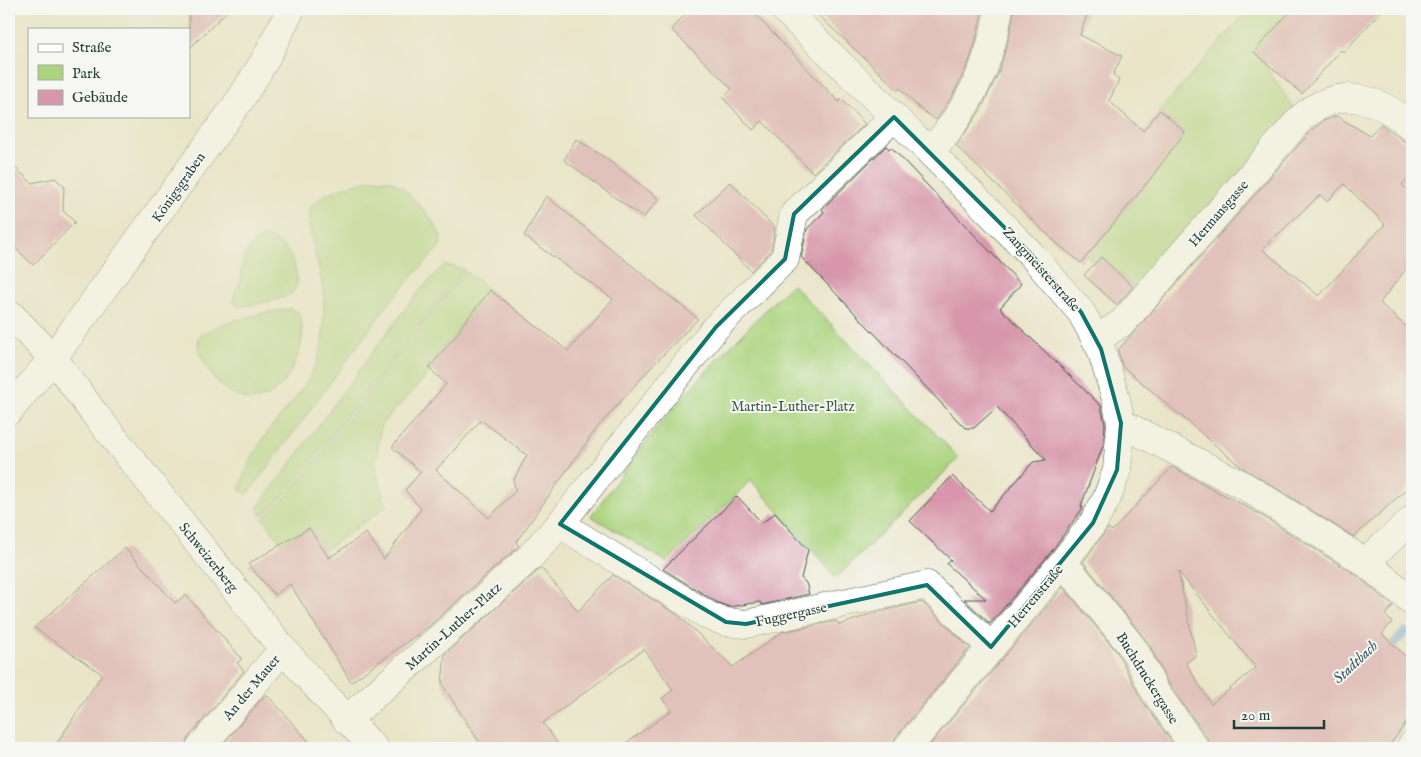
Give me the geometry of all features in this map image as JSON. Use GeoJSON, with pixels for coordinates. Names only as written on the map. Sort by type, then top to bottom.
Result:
{"type":"FeatureCollection","features":[{"type":"Feature","properties":{"kind":"street","name":"Königsgraben"},"geometry":{"type":"LineString","coordinates":[[9,412],[54,358],[240,100],[265,60],[291,9]]}},
{"type":"Feature","properties":{"kind":"street","name":"Zangmeisterstraße"},"geometry":{"type":"LineString","coordinates":[[784,9],[930,152],[1050,274],[1081,312],[1097,339],[1116,399],[1121,423]]}},
{"type":"Feature","properties":{"kind":"street"},"geometry":{"type":"LineString","coordinates":[[930,152],[960,115],[985,67],[990,54],[999,9]]}},
{"type":"Feature","properties":{"kind":"street","name":"Hermansgasse"},"geometry":{"type":"LineString","coordinates":[[1097,339],[1123,322],[1301,118],[1320,104],[1332,99],[1370,100],[1400,116],[1412,127]]}},
{"type":"Feature","properties":{"kind":"street","name":"Martin-Luther-Platz"},"geometry":{"type":"LineString","coordinates":[[346,720],[530,557],[560,524],[716,327],[785,259],[794,214],[894,117]]}},
{"type":"Feature","properties":{"kind":"street","name":"Schweizerberg"},"geometry":{"type":"LineString","coordinates":[[9,313],[54,358],[94,413],[283,648],[346,720],[374,748]]}},
{"type":"Feature","properties":{"kind":"street"},"geometry":{"type":"LineString","coordinates":[[1121,423],[1246,487],[1365,562],[1412,601]]}},
{"type":"Feature","properties":{"kind":"street","name":"Herrenstraße"},"geometry":{"type":"LineString","coordinates":[[907,748],[1063,562],[1093,523],[1107,498],[1116,470],[1121,423]]}},
{"type":"Feature","properties":{"kind":"street"},"geometry":{"type":"LineString","coordinates":[[1365,562],[1412,520]]}},
{"type":"Feature","properties":{"kind":"street","name":"Fuggergasse"},"geometry":{"type":"LineString","coordinates":[[560,524],[709,616],[726,622],[746,624],[927,584],[991,647]]}},
{"type":"Feature","properties":{"kind":"street","name":"Buchdruckergasse"},"geometry":{"type":"LineString","coordinates":[[1063,562],[1129,642],[1154,690],[1195,748]]}},
{"type":"Feature","properties":{"kind":"street","name":"An der Mauer"},"geometry":{"type":"LineString","coordinates":[[200,748],[283,648]]}},
{"type":"Feature","properties":{"kind":"highlighted area"},"geometry":{"type":"Polygon","coordinates":[[[894,117],[1030,253],[1081,312],[1101,349],[1121,423],[1117,470],[1093,523],[991,647],[927,585],[746,624],[726,622],[560,524],[716,327],[785,259],[794,214],[894,117]]]}},
{"type":"Feature","properties":{"kind":"green space"},"geometry":{"type":"Polygon","coordinates":[[[1249,9],[1292,9],[1254,52],[1260,57],[1294,109],[1137,290],[1101,257],[1095,264],[1087,256],[1148,182],[1184,132],[1160,110],[1249,9]]]}},
{"type":"Feature","properties":{"kind":"green space"},"geometry":{"type":"Polygon","coordinates":[[[371,179],[389,180],[404,188],[432,220],[441,236],[440,246],[392,299],[248,494],[239,490],[248,466],[261,442],[304,386],[317,361],[321,347],[324,297],[311,236],[309,216],[311,208],[321,198],[329,194],[371,179]]]}},
{"type":"Feature","properties":{"kind":"green space"},"geometry":{"type":"Polygon","coordinates":[[[264,237],[277,241],[287,252],[296,271],[297,284],[295,290],[280,299],[238,307],[233,301],[241,279],[244,257],[255,242],[264,237]]]}},
{"type":"Feature","properties":{"kind":"green space"},"geometry":{"type":"Polygon","coordinates":[[[443,266],[464,269],[286,493],[262,516],[258,506],[401,314],[443,266]]]}},
{"type":"Feature","properties":{"kind":"green space"},"geometry":{"type":"Polygon","coordinates":[[[465,271],[489,290],[428,367],[431,371],[381,425],[375,467],[387,506],[325,550],[310,527],[282,544],[263,518],[288,495],[465,271]]]}},
{"type":"Feature","properties":{"kind":"green space","name":"Martin-Luther-Platz"},"geometry":{"type":"Polygon","coordinates":[[[792,284],[959,458],[836,578],[751,480],[667,562],[591,516],[645,443],[680,401],[735,341],[792,284]]]}},
{"type":"Feature","properties":{"kind":"green space"},"geometry":{"type":"Polygon","coordinates":[[[290,309],[298,312],[302,324],[302,340],[290,372],[282,384],[272,393],[261,398],[250,399],[238,397],[225,389],[213,377],[204,363],[200,354],[198,338],[216,327],[228,323],[268,312],[290,309]]]}},
{"type":"Feature","properties":{"kind":"building"},"geometry":{"type":"Polygon","coordinates":[[[189,9],[229,9],[190,48],[189,9]]]}},
{"type":"Feature","properties":{"kind":"building"},"geometry":{"type":"Polygon","coordinates":[[[691,9],[750,9],[839,102],[841,99],[865,124],[813,173],[762,121],[753,130],[723,98],[732,89],[671,29],[691,9]]]}},
{"type":"Feature","properties":{"kind":"building"},"geometry":{"type":"Polygon","coordinates":[[[812,9],[983,9],[969,62],[953,95],[936,120],[919,108],[900,88],[898,90],[812,9]]]}},
{"type":"Feature","properties":{"kind":"building"},"geometry":{"type":"Polygon","coordinates":[[[1014,9],[1089,9],[1080,35],[1122,56],[1113,75],[1119,80],[1109,101],[1143,131],[1160,110],[1185,132],[1148,182],[1081,263],[1052,239],[956,146],[980,111],[998,74],[1010,33],[1014,9]]]}},
{"type":"Feature","properties":{"kind":"building"},"geometry":{"type":"Polygon","coordinates":[[[1292,9],[1383,9],[1344,52],[1341,50],[1302,94],[1254,52],[1292,9]]]}},
{"type":"Feature","properties":{"kind":"building"},"geometry":{"type":"Polygon","coordinates":[[[1337,116],[1370,136],[1381,124],[1412,147],[1412,173],[1402,185],[1412,194],[1412,261],[1380,303],[1412,332],[1412,484],[1354,537],[1240,466],[1122,366],[1118,350],[1312,130],[1323,121],[1337,116]],[[1344,184],[1327,201],[1320,195],[1262,249],[1319,296],[1385,224],[1344,184]]]}},
{"type":"Feature","properties":{"kind":"building"},"geometry":{"type":"Polygon","coordinates":[[[576,139],[604,157],[659,199],[643,218],[564,160],[576,139]]]}},
{"type":"Feature","properties":{"kind":"building"},"geometry":{"type":"Polygon","coordinates":[[[886,146],[889,149],[891,147],[1021,284],[1000,308],[1101,406],[1105,424],[1104,443],[1081,506],[1083,508],[1051,552],[990,624],[964,599],[986,599],[947,564],[951,560],[910,521],[952,476],[990,511],[1033,462],[1046,460],[997,407],[974,428],[965,428],[801,257],[807,229],[824,212],[822,209],[886,146]]]}},
{"type":"Feature","properties":{"kind":"building"},"geometry":{"type":"Polygon","coordinates":[[[9,162],[32,183],[55,178],[64,186],[63,211],[75,222],[33,265],[9,242],[9,162]]]}},
{"type":"Feature","properties":{"kind":"building"},"geometry":{"type":"Polygon","coordinates":[[[730,182],[775,228],[771,251],[751,271],[696,215],[730,182]]]}},
{"type":"Feature","properties":{"kind":"building"},"geometry":{"type":"Polygon","coordinates":[[[546,196],[698,319],[655,363],[597,428],[516,542],[519,546],[428,627],[351,682],[290,584],[275,595],[248,564],[309,528],[329,558],[366,533],[384,559],[421,509],[405,490],[421,472],[392,447],[446,384],[429,368],[490,290],[568,351],[613,299],[524,236],[546,196]],[[481,420],[436,470],[489,518],[516,490],[513,481],[527,455],[481,420]]]}},
{"type":"Feature","properties":{"kind":"building"},"geometry":{"type":"Polygon","coordinates":[[[1101,257],[1133,287],[1117,305],[1084,275],[1101,257]]]}},
{"type":"Feature","properties":{"kind":"building"},"geometry":{"type":"Polygon","coordinates":[[[1172,467],[1256,512],[1356,575],[1393,606],[1385,615],[1392,622],[1382,634],[1412,662],[1412,714],[1388,748],[1210,748],[1208,739],[1167,682],[1149,644],[1083,562],[1108,528],[1112,531],[1172,467]],[[1178,571],[1196,655],[1186,663],[1211,704],[1256,668],[1178,571]]]}},
{"type":"Feature","properties":{"kind":"building"},"geometry":{"type":"Polygon","coordinates":[[[737,496],[762,523],[775,513],[808,550],[801,578],[806,583],[809,594],[762,605],[760,602],[729,607],[716,602],[663,569],[737,496]]]}},
{"type":"Feature","properties":{"kind":"building"},"geometry":{"type":"Polygon","coordinates":[[[125,548],[175,603],[186,595],[242,659],[237,663],[244,671],[188,738],[185,748],[54,748],[102,674],[34,628],[125,548]]]}},
{"type":"Feature","properties":{"kind":"building"},"geometry":{"type":"Polygon","coordinates":[[[541,568],[578,611],[613,575],[678,615],[733,667],[782,632],[836,621],[840,625],[873,613],[922,602],[970,648],[895,738],[892,748],[619,748],[671,711],[662,698],[673,690],[644,649],[543,723],[561,748],[483,748],[442,684],[445,654],[541,568]]]}},
{"type":"Feature","properties":{"kind":"building"},"geometry":{"type":"Polygon","coordinates":[[[1063,587],[1117,652],[1141,699],[1176,748],[927,748],[1063,587]]]}},
{"type":"Feature","properties":{"kind":"building"},"geometry":{"type":"Polygon","coordinates":[[[266,694],[315,748],[228,748],[223,744],[266,694]]]}},
{"type":"Feature","properties":{"kind":"waterway","name":"Stadtbach"},"geometry":{"type":"LineString","coordinates":[[1385,653],[1405,632]]}}]}
